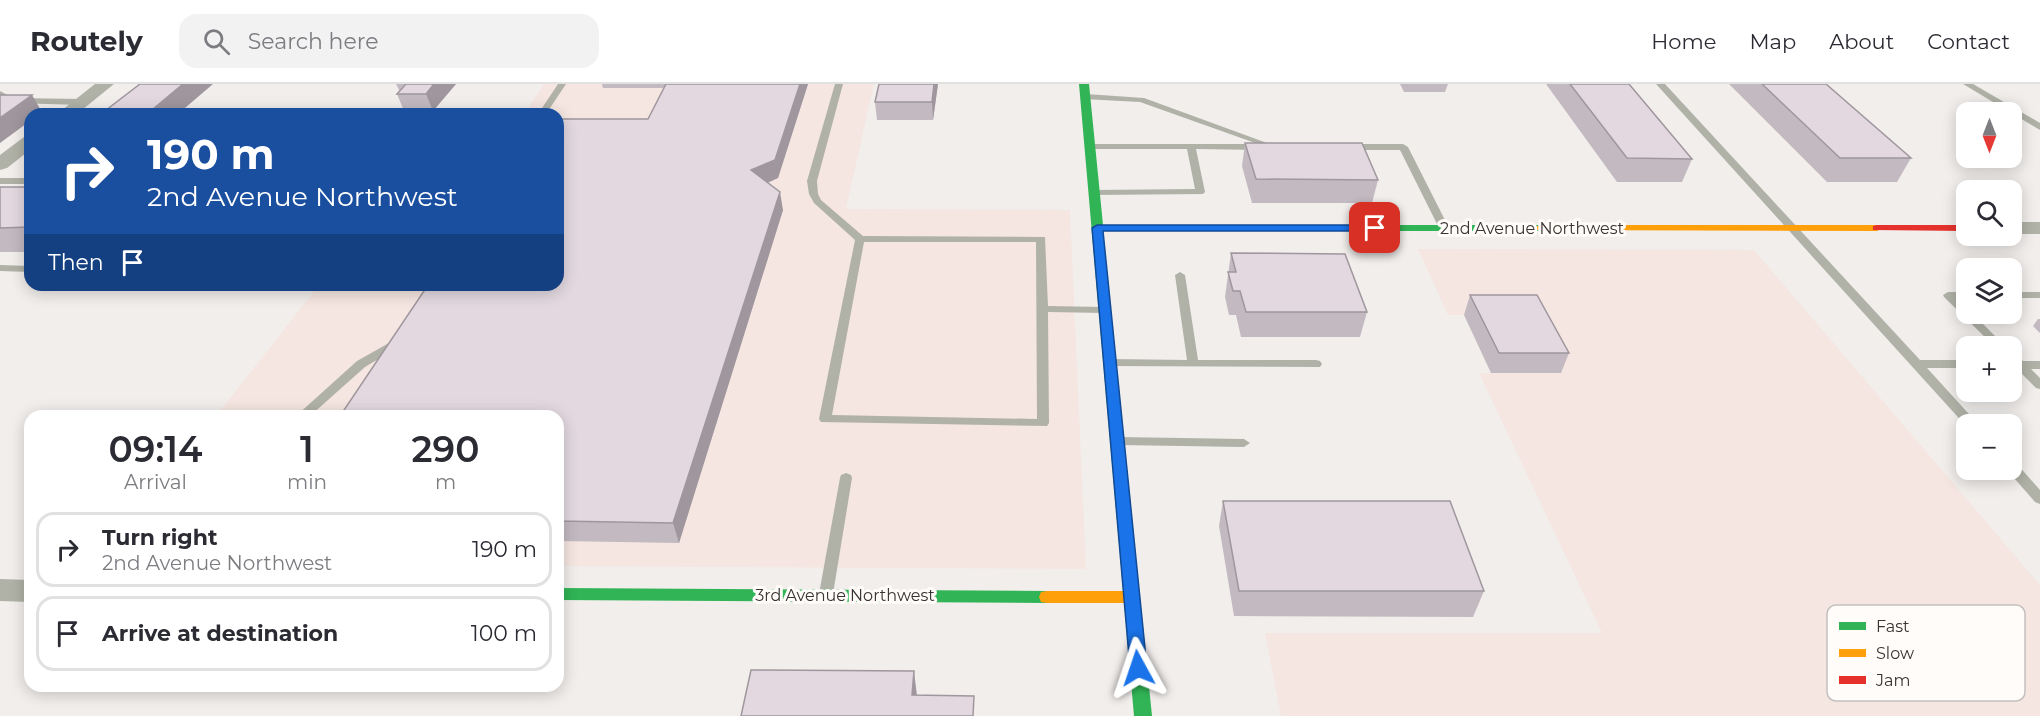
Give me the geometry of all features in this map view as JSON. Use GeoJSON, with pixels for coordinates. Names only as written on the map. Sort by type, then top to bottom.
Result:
{"type":"FeatureCollection","features":[{"type":"Feature","properties":{"kind":"street"},"geometry":{"type":"LineString","coordinates":[[74,108],[106,84]]}},
{"type":"Feature","properties":{"kind":"street"},"geometry":{"type":"LineString","coordinates":[[1085,91],[1143,716]]}},
{"type":"Feature","properties":{"kind":"street"},"geometry":{"type":"LineString","coordinates":[[0,164],[24,146]]}},
{"type":"Feature","properties":{"kind":"street","name":"2nd Avenue Northwest"},"geometry":{"type":"LineString","coordinates":[[1097,228],[1956,228]]}},
{"type":"Feature","properties":{"kind":"street"},"geometry":{"type":"LineString","coordinates":[[2022,228],[2040,228]]}},
{"type":"Feature","properties":{"kind":"street"},"geometry":{"type":"LineString","coordinates":[[0,590],[24,591]]}},
{"type":"Feature","properties":{"kind":"street","name":"3rd Avenue Northwest"},"geometry":{"type":"LineString","coordinates":[[564,594],[1131,597]]}},
{"type":"Feature","properties":{"kind":"lane"},"geometry":{"type":"LineString","coordinates":[[546,108],[562,84]]}},
{"type":"Feature","properties":{"kind":"lane"},"geometry":{"type":"LineString","coordinates":[[839,84],[812,181],[813,190],[814,197],[860,239],[1041,239],[1043,423],[825,419],[860,239]]}},
{"type":"Feature","properties":{"kind":"lane"},"geometry":{"type":"LineString","coordinates":[[1660,84],[1963,414]]}},
{"type":"Feature","properties":{"kind":"lane"},"geometry":{"type":"LineString","coordinates":[[1967,84],[2040,127]]}},
{"type":"Feature","properties":{"kind":"lane"},"geometry":{"type":"LineString","coordinates":[[1085,91],[1141,100],[1272,147],[1090,146]]}},
{"type":"Feature","properties":{"kind":"lane"},"geometry":{"type":"LineString","coordinates":[[0,94],[11,100],[83,102]]}},
{"type":"Feature","properties":{"kind":"lane"},"geometry":{"type":"LineString","coordinates":[[1094,193],[1200,192],[1191,147]]}},
{"type":"Feature","properties":{"kind":"lane"},"geometry":{"type":"LineString","coordinates":[[1344,147],[1403,147],[1444,228]]}},
{"type":"Feature","properties":{"kind":"lane"},"geometry":{"type":"LineString","coordinates":[[0,181],[24,181]]}},
{"type":"Feature","properties":{"kind":"lane"},"geometry":{"type":"LineString","coordinates":[[0,268],[24,269]]}},
{"type":"Feature","properties":{"kind":"lane"},"geometry":{"type":"LineString","coordinates":[[1180,275],[1193,363]]}},
{"type":"Feature","properties":{"kind":"lane"},"geometry":{"type":"LineString","coordinates":[[1956,295],[1948,295],[1956,303]]}},
{"type":"Feature","properties":{"kind":"lane"},"geometry":{"type":"LineString","coordinates":[[2022,295],[2040,295]]}},
{"type":"Feature","properties":{"kind":"lane"},"geometry":{"type":"LineString","coordinates":[[1042,309],[1105,310]]}},
{"type":"Feature","properties":{"kind":"lane"},"geometry":{"type":"LineString","coordinates":[[1978,324],[1990,336]]}},
{"type":"Feature","properties":{"kind":"lane"},"geometry":{"type":"LineString","coordinates":[[309,410],[362,364],[398,342],[405,333]]}},
{"type":"Feature","properties":{"kind":"lane"},"geometry":{"type":"LineString","coordinates":[[1110,363],[1316,364]]}},
{"type":"Feature","properties":{"kind":"lane"},"geometry":{"type":"LineString","coordinates":[[2022,363],[2040,365]]}},
{"type":"Feature","properties":{"kind":"lane"},"geometry":{"type":"LineString","coordinates":[[1917,364],[1956,364]]}},
{"type":"Feature","properties":{"kind":"lane"},"geometry":{"type":"LineString","coordinates":[[2022,369],[2040,385]]}},
{"type":"Feature","properties":{"kind":"lane"},"geometry":{"type":"LineString","coordinates":[[1117,441],[1244,443]]}},
{"type":"Feature","properties":{"kind":"lane"},"geometry":{"type":"LineString","coordinates":[[826,595],[846,478]]}},
{"type":"Feature","properties":{"kind":"lane"},"geometry":{"type":"LineString","coordinates":[[2022,479],[2040,499]]}},
{"type":"Feature","properties":{"kind":"shaded area"},"geometry":{"type":"Polygon","coordinates":[[[544,84],[874,84],[846,209],[1070,210],[1086,569],[564,566],[564,410],[221,410],[314,291],[564,291],[564,108],[528,108],[544,84]]]}},
{"type":"Feature","properties":{"kind":"shaded area"},"geometry":{"type":"Polygon","coordinates":[[[1418,249],[1754,250],[2040,585],[2040,716],[1281,716],[1265,633],[1602,633],[1479,373],[1491,373],[1464,315],[1448,315],[1418,249]]]}},
{"type":"Feature","properties":{"kind":"building"},"geometry":{"type":"Polygon","coordinates":[[[140,84],[183,84],[154,108],[109,108],[140,84]]]}},
{"type":"Feature","properties":{"kind":"building"},"geometry":{"type":"Polygon","coordinates":[[[406,84],[434,84],[426,94],[397,94],[406,84]]]}},
{"type":"Feature","properties":{"kind":"building"},"geometry":{"type":"Polygon","coordinates":[[[666,84],[800,84],[775,160],[751,170],[780,192],[673,523],[564,521],[564,410],[344,410],[424,291],[564,291],[564,119],[648,119],[666,84]]]}},
{"type":"Feature","properties":{"kind":"building"},"geometry":{"type":"Polygon","coordinates":[[[879,84],[934,84],[932,102],[875,102],[879,84]]]}},
{"type":"Feature","properties":{"kind":"building"},"geometry":{"type":"Polygon","coordinates":[[[1570,84],[1629,84],[1692,159],[1627,158],[1570,84]]]}},
{"type":"Feature","properties":{"kind":"building"},"geometry":{"type":"Polygon","coordinates":[[[1762,84],[1826,84],[1911,158],[1840,158],[1762,84]]]}},
{"type":"Feature","properties":{"kind":"building"},"geometry":{"type":"Polygon","coordinates":[[[0,95],[32,95],[0,118],[0,95]]]}},
{"type":"Feature","properties":{"kind":"building"},"geometry":{"type":"Polygon","coordinates":[[[1245,143],[1362,143],[1378,180],[1256,179],[1245,143]]]}},
{"type":"Feature","properties":{"kind":"building"},"geometry":{"type":"Polygon","coordinates":[[[0,187],[24,187],[24,227],[0,228],[0,187]]]}},
{"type":"Feature","properties":{"kind":"building"},"geometry":{"type":"Polygon","coordinates":[[[1231,253],[1345,254],[1367,312],[1246,312],[1240,291],[1233,291],[1228,272],[1236,272],[1231,253]]]}},
{"type":"Feature","properties":{"kind":"building"},"geometry":{"type":"Polygon","coordinates":[[[1470,295],[1537,295],[1569,353],[1499,353],[1470,295]]]}},
{"type":"Feature","properties":{"kind":"building"},"geometry":{"type":"Polygon","coordinates":[[[1223,501],[1450,501],[1484,591],[1239,591],[1223,501]]]}},
{"type":"Feature","properties":{"kind":"building"},"geometry":{"type":"Polygon","coordinates":[[[751,670],[914,671],[912,695],[974,696],[973,716],[741,716],[751,670]]]}},
{"type":"Feature","properties":{"kind":"traffic: fast"},"geometry":{"type":"LineString","coordinates":[[1084,84],[1143,716]]}},
{"type":"Feature","properties":{"kind":"traffic: fast"},"geometry":{"type":"LineString","coordinates":[[1097,228],[1541,228]]}},
{"type":"Feature","properties":{"kind":"traffic: fast"},"geometry":{"type":"LineString","coordinates":[[564,594],[1047,597]]}},
{"type":"Feature","properties":{"kind":"traffic: slow"},"geometry":{"type":"LineString","coordinates":[[1541,228],[1877,228]]}},
{"type":"Feature","properties":{"kind":"traffic: slow"},"geometry":{"type":"LineString","coordinates":[[1047,597],[1132,597]]}},
{"type":"Feature","properties":{"kind":"traffic: jam"},"geometry":{"type":"LineString","coordinates":[[1877,228],[1956,228]]}},
{"type":"Feature","properties":{"kind":"route"},"geometry":{"type":"LineString","coordinates":[[1138,668],[1097,228],[1375,228]]}}]}
